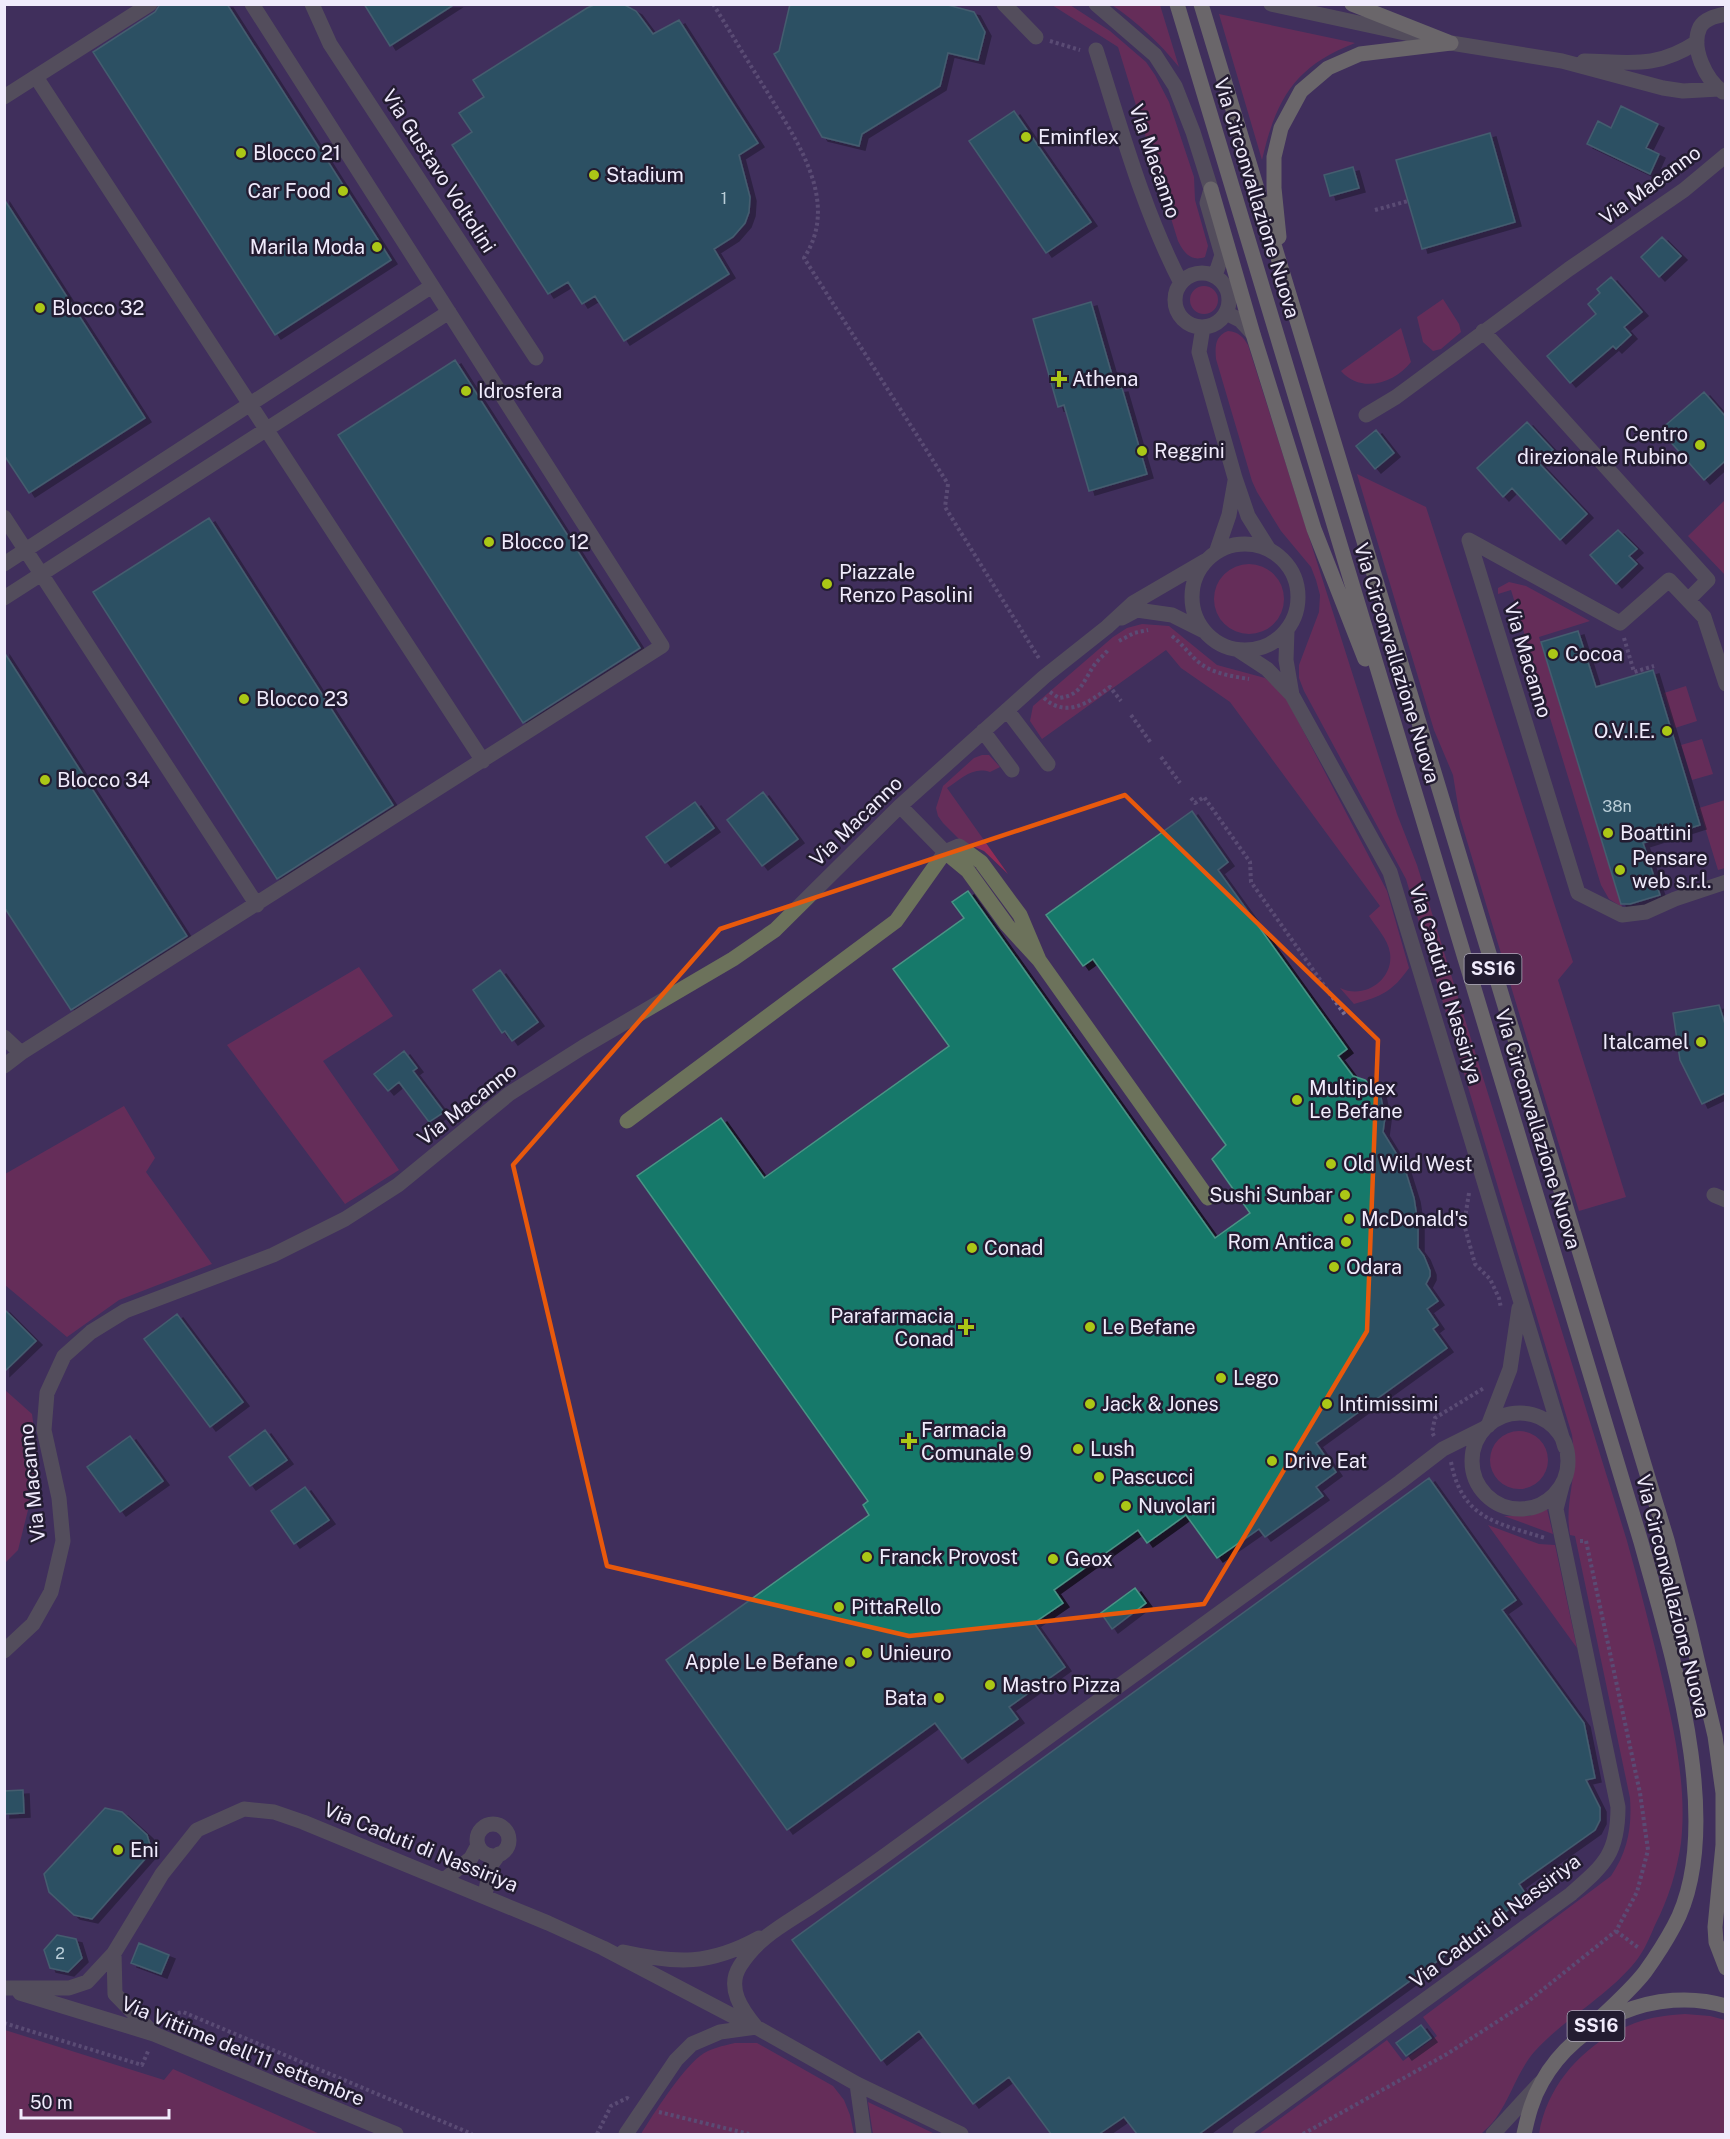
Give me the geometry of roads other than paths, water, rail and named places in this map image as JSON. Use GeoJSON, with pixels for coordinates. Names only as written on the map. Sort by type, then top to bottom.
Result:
{"type":"FeatureCollection","features":[{"type":"Feature","properties":{"kind":"main road","name":"Via Circonvallazione Nuova"},"geometry":{"type":"LineString","coordinates":[[1177,4],[1641,1542],[1678,1685],[1694,1770],[1697,1822],[1692,1866],[1686,1896],[1675,1924],[1644,1973],[1559,2057],[1542,2081],[1530,2108],[1524,2134]]}},
{"type":"Feature","properties":{"kind":"main road","name":"Via Circonvallazione Nuova"},"geometry":{"type":"LineString","coordinates":[[1201,4],[1667,1540],[1715,1736],[1723,1794],[1723,1845],[1715,1927],[1716,1942],[1725,1968]]}},
{"type":"Feature","properties":{"kind":"main road"},"geometry":{"type":"LineString","coordinates":[[1352,4],[1451,44]]}},
{"type":"Feature","properties":{"kind":"main road"},"geometry":{"type":"LineString","coordinates":[[1282,269],[1274,188],[1274,157],[1281,128],[1301,92],[1328,68],[1360,54],[1451,44]]}},
{"type":"Feature","properties":{"kind":"main road"},"geometry":{"type":"LineString","coordinates":[[1211,189],[1253,334],[1314,529],[1409,772]]}},
{"type":"Feature","properties":{"kind":"main road","name":"Via Circonvallazione Nuova"},"geometry":{"type":"LineString","coordinates":[[1580,2037],[1604,2020],[1631,2008],[1659,2002],[1688,2000],[1725,2006]]}},
{"type":"Feature","properties":{"kind":"street"},"geometry":{"type":"LineString","coordinates":[[4,97],[150,4]]}},
{"type":"Feature","properties":{"kind":"street"},"geometry":{"type":"LineString","coordinates":[[4,1066],[21,1053],[662,646],[252,4]]}},
{"type":"Feature","properties":{"kind":"street","name":"Via Gustavo Voltolini"},"geometry":{"type":"LineString","coordinates":[[312,4],[330,44],[536,358]]}},
{"type":"Feature","properties":{"kind":"street"},"geometry":{"type":"LineString","coordinates":[[1004,4],[1036,37]]}},
{"type":"Feature","properties":{"kind":"street","name":"Via Macanno"},"geometry":{"type":"LineString","coordinates":[[1096,4],[1155,55],[1175,86],[1193,132],[1211,189],[1207,202],[1222,255],[1215,276]]}},
{"type":"Feature","properties":{"kind":"street"},"geometry":{"type":"LineString","coordinates":[[1270,4],[1451,44],[1562,60],[1650,62],[1665,60],[1697,42]]}},
{"type":"Feature","properties":{"kind":"street"},"geometry":{"type":"LineString","coordinates":[[1722,91],[1708,76],[1701,61],[1697,42],[1700,28],[1706,21],[1725,14]]}},
{"type":"Feature","properties":{"kind":"street","name":"Via Macanno"},"geometry":{"type":"LineString","coordinates":[[1096,50],[1142,193],[1167,257],[1181,283]]}},
{"type":"Feature","properties":{"kind":"street"},"geometry":{"type":"LineString","coordinates":[[1562,60],[1663,88],[1683,91],[1722,91]]}},
{"type":"Feature","properties":{"kind":"street"},"geometry":{"type":"LineString","coordinates":[[36,77],[483,761]]}},
{"type":"Feature","properties":{"kind":"street","name":"Via Macanno"},"geometry":{"type":"LineString","coordinates":[[1366,415],[1396,397],[1569,269],[1684,190],[1725,154]]}},
{"type":"Feature","properties":{"kind":"street"},"geometry":{"type":"LineString","coordinates":[[1195,274],[1215,276],[1226,286],[1229,295],[1226,313],[1212,326],[1193,326],[1180,315],[1175,299],[1181,283],[1195,274]]}},
{"type":"Feature","properties":{"kind":"street"},"geometry":{"type":"LineString","coordinates":[[4,564],[432,286]]}},
{"type":"Feature","properties":{"kind":"street"},"geometry":{"type":"LineString","coordinates":[[4,598],[449,312]]}},
{"type":"Feature","properties":{"kind":"street"},"geometry":{"type":"LineString","coordinates":[[1226,313],[1240,320],[1253,334]]}},
{"type":"Feature","properties":{"kind":"street","name":"Via Macanno"},"geometry":{"type":"LineString","coordinates":[[1203,327],[1199,352],[1235,478],[1248,516],[1268,548]]}},
{"type":"Feature","properties":{"kind":"street"},"geometry":{"type":"LineString","coordinates":[[1483,331],[1708,580],[1688,600],[1704,618],[1725,684]]}},
{"type":"Feature","properties":{"kind":"street","name":"Via Macanno"},"geometry":{"type":"LineString","coordinates":[[1217,550],[1229,515],[1235,478]]}},
{"type":"Feature","properties":{"kind":"street"},"geometry":{"type":"LineString","coordinates":[[4,517],[257,905]]}},
{"type":"Feature","properties":{"kind":"street","name":"Via Macanno"},"geometry":{"type":"LineString","coordinates":[[1688,600],[1669,580],[1620,624],[1469,540],[1578,893],[1622,915],[1646,912],[1675,899],[1725,882]]}},
{"type":"Feature","properties":{"kind":"street","name":"Via Macanno"},"geometry":{"type":"LineString","coordinates":[[1204,632],[1193,611],[1192,589],[1196,573],[1217,550],[1229,545],[1252,543],[1268,548],[1284,560],[1295,578],[1298,598],[1294,618],[1287,630]]}},
{"type":"Feature","properties":{"kind":"street","name":"Via Macanno"},"geometry":{"type":"LineString","coordinates":[[4,1651],[33,1623],[51,1592],[63,1541],[59,1498],[44,1431],[47,1393],[64,1356],[91,1332],[125,1311],[273,1255],[345,1219],[398,1185],[509,1094],[775,930],[900,806],[1039,681],[1107,627],[1133,603],[1205,561]]}},
{"type":"Feature","properties":{"kind":"street","name":"Via Macanno"},"geometry":{"type":"LineString","coordinates":[[1107,627],[1137,610],[1172,615],[1204,632],[1219,644],[1238,650]]}},
{"type":"Feature","properties":{"kind":"street"},"geometry":{"type":"LineString","coordinates":[[1238,650],[1257,649],[1274,642],[1287,630]]}},
{"type":"Feature","properties":{"kind":"street","name":"Via Caduti di Nassiriya"},"geometry":{"type":"LineString","coordinates":[[1287,630],[1286,660],[1292,695]]}},
{"type":"Feature","properties":{"kind":"street","name":"Via Caduti di Nassiriya"},"geometry":{"type":"LineString","coordinates":[[1238,650],[1267,669],[1292,695],[1390,872],[1565,1447],[1568,1464],[1556,1509],[1618,1807],[1618,1828],[1612,1848],[1600,1868],[1571,1894],[1240,2134]]}},
{"type":"Feature","properties":{"kind":"street"},"geometry":{"type":"LineString","coordinates":[[1007,710],[1048,764]]}},
{"type":"Feature","properties":{"kind":"street"},"geometry":{"type":"LineString","coordinates":[[983,731],[1012,770]]}},
{"type":"Feature","properties":{"kind":"street"},"geometry":{"type":"LineString","coordinates":[[900,806],[945,852]]}},
{"type":"Feature","properties":{"kind":"street"},"geometry":{"type":"LineString","coordinates":[[627,1121],[896,921],[945,852],[959,846],[981,862],[1020,915],[1039,960],[1209,1198]]}},
{"type":"Feature","properties":{"kind":"street"},"geometry":{"type":"LineString","coordinates":[[4,1037],[21,1053]]}},
{"type":"Feature","properties":{"kind":"street","name":"Via Caduti di Nassiriya"},"geometry":{"type":"LineString","coordinates":[[1520,1302],[1510,1369],[1486,1427],[1474,1447],[1472,1465],[1480,1488],[1495,1502],[1512,1509],[1530,1508],[1551,1498],[1563,1482]]}},
{"type":"Feature","properties":{"kind":"street"},"geometry":{"type":"LineString","coordinates":[[603,1948],[652,1959],[699,1959],[719,1956],[738,1949],[771,1931],[889,1853],[1443,1449],[1508,1415],[1531,1415],[1552,1426],[1560,1435],[1565,1447]]}},
{"type":"Feature","properties":{"kind":"street","name":"Via Caduti di Nassiriya"},"geometry":{"type":"LineString","coordinates":[[4,1988],[69,1988],[87,1982],[114,1953],[162,1874],[197,1830],[244,1809],[274,1812],[485,1895],[603,1948],[756,2027],[857,2084],[961,2134]]}},
{"type":"Feature","properties":{"kind":"street"},"geometry":{"type":"LineString","coordinates":[[485,1895],[491,1865],[508,1843],[507,1833],[501,1826],[490,1824],[481,1829],[477,1839],[478,1845],[484,1853],[499,1854]]}},
{"type":"Feature","properties":{"kind":"street"},"geometry":{"type":"LineString","coordinates":[[445,1879],[471,1858],[478,1845]]}},
{"type":"Feature","properties":{"kind":"street"},"geometry":{"type":"LineString","coordinates":[[756,2027],[741,2009],[736,1997],[735,1985],[738,1969],[771,1931]]}},
{"type":"Feature","properties":{"kind":"street"},"geometry":{"type":"LineString","coordinates":[[114,1953],[115,1994],[154,2034]]}},
{"type":"Feature","properties":{"kind":"street","name":"Via Vittime dell'11 settembre"},"geometry":{"type":"LineString","coordinates":[[4,1988],[154,2034],[396,2134]]}},
{"type":"Feature","properties":{"kind":"street"},"geometry":{"type":"LineString","coordinates":[[626,2134],[676,2060],[692,2044],[720,2032],[756,2027]]}},
{"type":"Feature","properties":{"kind":"street"},"geometry":{"type":"LineString","coordinates":[[1493,2134],[1542,2081]]}},
{"type":"Feature","properties":{"kind":"street"},"geometry":{"type":"LineString","coordinates":[[857,2084],[864,2134]]}},
{"type":"Feature","properties":{"kind":"place","name":"Eminflex"},"geometry":{"type":"Point","coordinates":[1026,137]}},
{"type":"Feature","properties":{"kind":"place","name":"Blocco 21"},"geometry":{"type":"Point","coordinates":[241,153]}},
{"type":"Feature","properties":{"kind":"place","name":"Stadium"},"geometry":{"type":"Point","coordinates":[594,175]}},
{"type":"Feature","properties":{"kind":"place","name":"Car Food"},"geometry":{"type":"Point","coordinates":[343,191]}},
{"type":"Feature","properties":{"kind":"place","name":"Marila Moda"},"geometry":{"type":"Point","coordinates":[377,247]}},
{"type":"Feature","properties":{"kind":"place","name":"Blocco 32"},"geometry":{"type":"Point","coordinates":[40,308]}},
{"type":"Feature","properties":{"kind":"place","name":"Athena"},"geometry":{"type":"Point","coordinates":[1059,379]}},
{"type":"Feature","properties":{"kind":"place","name":"Idrosfera"},"geometry":{"type":"Point","coordinates":[466,391]}},
{"type":"Feature","properties":{"kind":"place","name":"Centro direzionale Rubino"},"geometry":{"type":"Point","coordinates":[1700,445]}},
{"type":"Feature","properties":{"kind":"place","name":"Reggini"},"geometry":{"type":"Point","coordinates":[1142,451]}},
{"type":"Feature","properties":{"kind":"place","name":"Blocco 12"},"geometry":{"type":"Point","coordinates":[489,542]}},
{"type":"Feature","properties":{"kind":"place","name":"Piazzale Renzo Pasolini"},"geometry":{"type":"Point","coordinates":[827,584]}},
{"type":"Feature","properties":{"kind":"place","name":"Cocoa"},"geometry":{"type":"Point","coordinates":[1553,654]}},
{"type":"Feature","properties":{"kind":"place","name":"Blocco 23"},"geometry":{"type":"Point","coordinates":[244,699]}},
{"type":"Feature","properties":{"kind":"place","name":"O.V.I.E."},"geometry":{"type":"Point","coordinates":[1667,731]}},
{"type":"Feature","properties":{"kind":"place","name":"Blocco 34"},"geometry":{"type":"Point","coordinates":[45,780]}},
{"type":"Feature","properties":{"kind":"place","name":"Boattini"},"geometry":{"type":"Point","coordinates":[1608,833]}},
{"type":"Feature","properties":{"kind":"place","name":"Pensare web s.r.l."},"geometry":{"type":"Point","coordinates":[1620,870]}},
{"type":"Feature","properties":{"kind":"place","name":"Italcamel"},"geometry":{"type":"Point","coordinates":[1701,1042]}},
{"type":"Feature","properties":{"kind":"place","name":"Multiplex Le Befane"},"geometry":{"type":"Point","coordinates":[1297,1100]}},
{"type":"Feature","properties":{"kind":"place","name":"Old Wild West"},"geometry":{"type":"Point","coordinates":[1331,1164]}},
{"type":"Feature","properties":{"kind":"place","name":"Sushi Sunbar"},"geometry":{"type":"Point","coordinates":[1345,1195]}},
{"type":"Feature","properties":{"kind":"place","name":"McDonald's"},"geometry":{"type":"Point","coordinates":[1349,1219]}},
{"type":"Feature","properties":{"kind":"place","name":"Rom Antica"},"geometry":{"type":"Point","coordinates":[1346,1242]}},
{"type":"Feature","properties":{"kind":"place","name":"Conad"},"geometry":{"type":"Point","coordinates":[972,1248]}},
{"type":"Feature","properties":{"kind":"place","name":"Odara"},"geometry":{"type":"Point","coordinates":[1334,1267]}},
{"type":"Feature","properties":{"kind":"place","name":"Parafarmacia Conad"},"geometry":{"type":"Point","coordinates":[966,1327]}},
{"type":"Feature","properties":{"kind":"place","name":"Le Befane"},"geometry":{"type":"Point","coordinates":[1090,1327]}},
{"type":"Feature","properties":{"kind":"place","name":"Lego"},"geometry":{"type":"Point","coordinates":[1221,1378]}},
{"type":"Feature","properties":{"kind":"place","name":"Jack & Jones"},"geometry":{"type":"Point","coordinates":[1090,1404]}},
{"type":"Feature","properties":{"kind":"place","name":"Intimissimi"},"geometry":{"type":"Point","coordinates":[1327,1404]}},
{"type":"Feature","properties":{"kind":"place","name":"Farmacia Comunale 9"},"geometry":{"type":"Point","coordinates":[909,1441]}},
{"type":"Feature","properties":{"kind":"place","name":"Lush"},"geometry":{"type":"Point","coordinates":[1078,1449]}},
{"type":"Feature","properties":{"kind":"place","name":"Drive Eat"},"geometry":{"type":"Point","coordinates":[1272,1461]}},
{"type":"Feature","properties":{"kind":"place","name":"Pascucci"},"geometry":{"type":"Point","coordinates":[1099,1477]}},
{"type":"Feature","properties":{"kind":"place","name":"Nuvolari"},"geometry":{"type":"Point","coordinates":[1126,1506]}},
{"type":"Feature","properties":{"kind":"place","name":"Franck Provost"},"geometry":{"type":"Point","coordinates":[867,1557]}},
{"type":"Feature","properties":{"kind":"place","name":"Geox"},"geometry":{"type":"Point","coordinates":[1053,1559]}},
{"type":"Feature","properties":{"kind":"place","name":"PittaRello"},"geometry":{"type":"Point","coordinates":[839,1607]}},
{"type":"Feature","properties":{"kind":"place","name":"Unieuro"},"geometry":{"type":"Point","coordinates":[867,1653]}},
{"type":"Feature","properties":{"kind":"place","name":"Apple Le Befane"},"geometry":{"type":"Point","coordinates":[850,1662]}},
{"type":"Feature","properties":{"kind":"place","name":"Mastro Pizza"},"geometry":{"type":"Point","coordinates":[990,1685]}},
{"type":"Feature","properties":{"kind":"place","name":"Bata"},"geometry":{"type":"Point","coordinates":[939,1698]}},
{"type":"Feature","properties":{"kind":"place","name":"Eni"},"geometry":{"type":"Point","coordinates":[118,1850]}}]}
